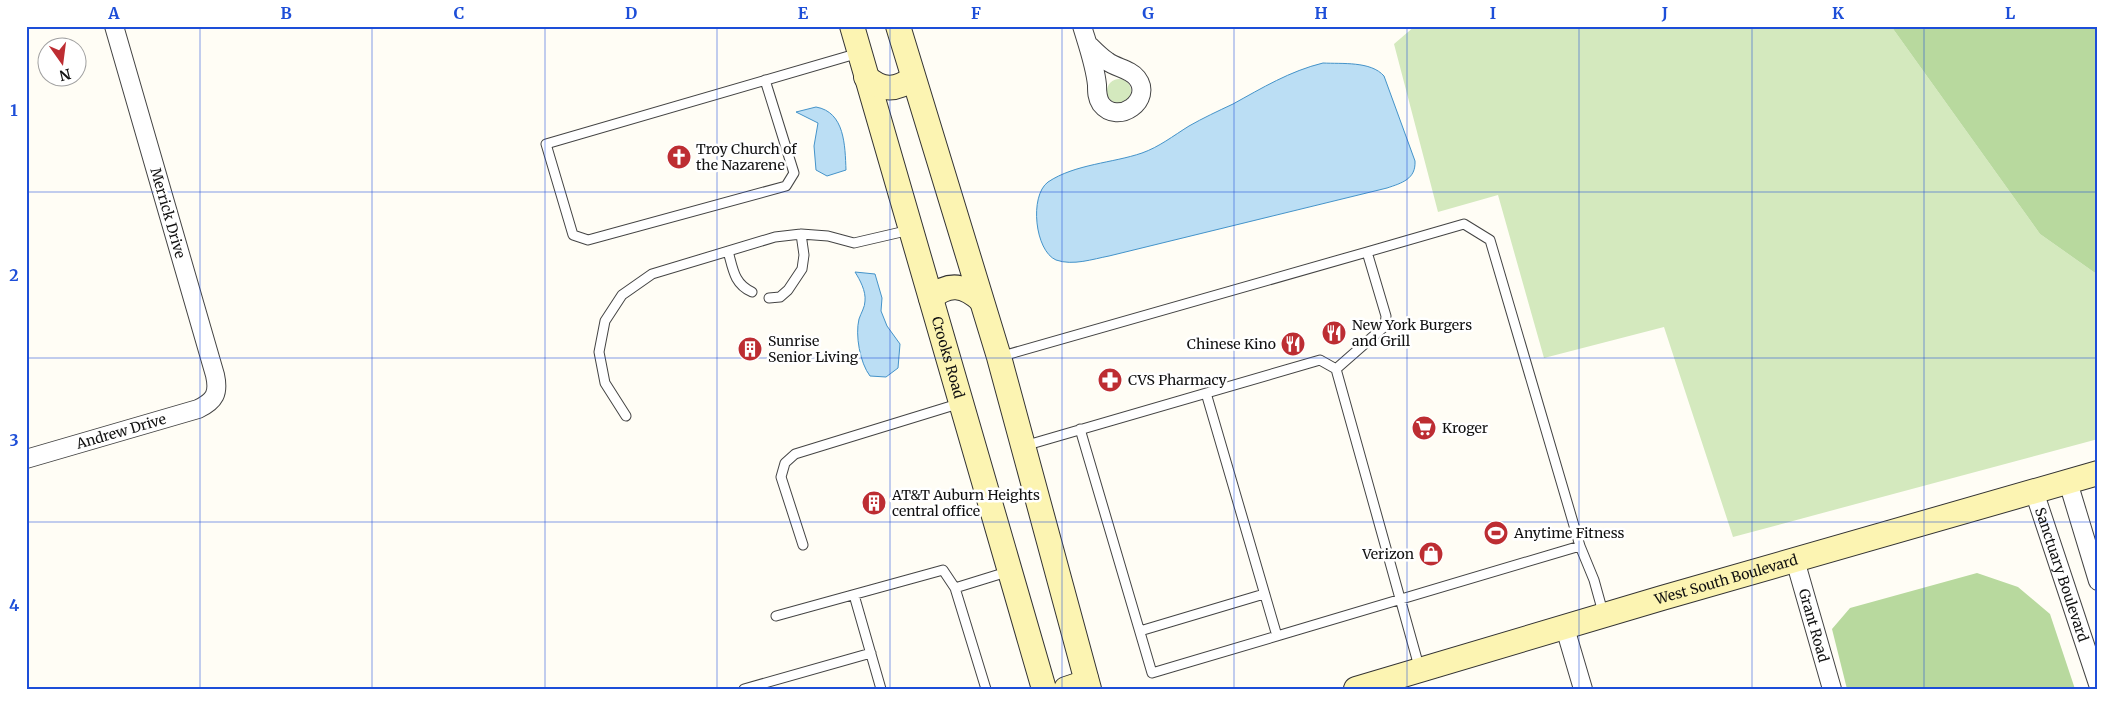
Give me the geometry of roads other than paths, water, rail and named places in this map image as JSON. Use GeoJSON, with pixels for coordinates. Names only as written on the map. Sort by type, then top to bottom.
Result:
{"type":"FeatureCollection","features":[{"type":"Feature","properties":{"kind":"main road","name":"Crooks Road"},"geometry":{"type":"LineString","coordinates":[[852,26],[1010,571],[1048,686]]}},
{"type":"Feature","properties":{"kind":"main road"},"geometry":{"type":"LineString","coordinates":[[898,26],[999,357],[1023,446],[1080,686]]}},
{"type":"Feature","properties":{"kind":"main road"},"geometry":{"type":"LineString","coordinates":[[866,78],[875,85],[897,88],[913,78]]}},
{"type":"Feature","properties":{"kind":"main road"},"geometry":{"type":"LineString","coordinates":[[931,298],[937,292],[954,287],[964,288],[981,300]]}},
{"type":"Feature","properties":{"kind":"main road","name":"West South Boulevard"},"geometry":{"type":"LineString","coordinates":[[1356,689],[2098,473]]}},
{"type":"Feature","properties":{"kind":"street","name":"Merrick Drive"},"geometry":{"type":"LineString","coordinates":[[114,26],[215,375],[217,393],[214,400]]}},
{"type":"Feature","properties":{"kind":"street"},"geometry":{"type":"LineString","coordinates":[[1082,26],[1090,46]]}},
{"type":"Feature","properties":{"kind":"street","name":"Andrew Drive"},"geometry":{"type":"LineString","coordinates":[[26,459],[198,409],[214,400]]}},
{"type":"Feature","properties":{"kind":"street"},"geometry":{"type":"LineString","coordinates":[[2068,482],[2098,581]]}},
{"type":"Feature","properties":{"kind":"street","name":"Sanctuary Boulevard"},"geometry":{"type":"LineString","coordinates":[[2034,492],[2098,684]]}},
{"type":"Feature","properties":{"kind":"street","name":"Grant Road"},"geometry":{"type":"LineString","coordinates":[[1795,560],[1832,689]]}},
{"type":"Feature","properties":{"kind":"street"},"geometry":{"type":"LineString","coordinates":[[1565,628],[1583,689]]}},
{"type":"Feature","properties":{"kind":"lane"},"geometry":{"type":"LineString","coordinates":[[765,80],[794,173],[786,186],[588,240],[573,235],[546,144],[765,80],[859,53]]}},
{"type":"Feature","properties":{"kind":"lane"},"geometry":{"type":"LineString","coordinates":[[999,357],[1464,224],[1490,240],[1580,546],[1594,580],[1604,616]]}},
{"type":"Feature","properties":{"kind":"lane"},"geometry":{"type":"LineString","coordinates":[[626,416],[605,382],[599,352],[605,320],[622,295],[652,274],[775,237],[801,234],[828,236],[854,243],[910,230]]}},
{"type":"Feature","properties":{"kind":"lane"},"geometry":{"type":"LineString","coordinates":[[768,298],[780,296],[788,290],[802,269],[804,255],[801,234]]}},
{"type":"Feature","properties":{"kind":"lane"},"geometry":{"type":"LineString","coordinates":[[728,251],[736,280],[742,288],[752,292]]}},
{"type":"Feature","properties":{"kind":"lane"},"geometry":{"type":"LineString","coordinates":[[1336,370],[1385,326],[1386,316],[1367,252]]}},
{"type":"Feature","properties":{"kind":"lane"},"geometry":{"type":"LineString","coordinates":[[1023,446],[1320,360],[1336,370],[1420,670]]}},
{"type":"Feature","properties":{"kind":"lane"},"geometry":{"type":"LineString","coordinates":[[1206,393],[1277,636]]}},
{"type":"Feature","properties":{"kind":"lane"},"geometry":{"type":"LineString","coordinates":[[803,545],[781,477],[785,463],[795,454],[961,403]]}},
{"type":"Feature","properties":{"kind":"lane"},"geometry":{"type":"LineString","coordinates":[[1080,429],[1152,673],[1580,546]]}},
{"type":"Feature","properties":{"kind":"lane"},"geometry":{"type":"LineString","coordinates":[[776,616],[943,570],[955,588],[986,689]]}},
{"type":"Feature","properties":{"kind":"lane"},"geometry":{"type":"LineString","coordinates":[[955,588],[1010,571]]}},
{"type":"Feature","properties":{"kind":"lane"},"geometry":{"type":"LineString","coordinates":[[1140,631],[1264,594]]}},
{"type":"Feature","properties":{"kind":"lane"},"geometry":{"type":"LineString","coordinates":[[854,595],[882,689]]}},
{"type":"Feature","properties":{"kind":"lane"},"geometry":{"type":"LineString","coordinates":[[744,689],[871,653]]}},
{"type":"Feature","properties":{"kind":"water"},"geometry":{"type":"Polygon","coordinates":[[[1323,63],[1364,66],[1378,71],[1384,76],[1415,161],[1415,167],[1411,176],[1387,188],[1109,256],[1076,262],[1063,262],[1049,255],[1043,246],[1037,223],[1038,199],[1042,189],[1048,182],[1070,171],[1148,151],[1194,123],[1276,80],[1323,63]]]}},
{"type":"Feature","properties":{"kind":"water"},"geometry":{"type":"Polygon","coordinates":[[[816,107],[826,110],[833,116],[842,131],[844,141],[846,170],[827,176],[816,170],[814,146],[818,123],[796,112],[816,107]]]}},
{"type":"Feature","properties":{"kind":"water"},"geometry":{"type":"Polygon","coordinates":[[[855,272],[875,274],[882,298],[881,311],[887,326],[900,344],[898,368],[886,377],[870,376],[861,356],[858,326],[864,306],[865,293],[855,272]]]}},
{"type":"Feature","properties":{"kind":"place","name":"Troy Church of the Nazarene"},"geometry":{"type":"Point","coordinates":[679,157]}},
{"type":"Feature","properties":{"kind":"place","name":"New York Burgers and Grill"},"geometry":{"type":"Point","coordinates":[1334,333]}},
{"type":"Feature","properties":{"kind":"place","name":"Chinese Kino"},"geometry":{"type":"Point","coordinates":[1293,344]}},
{"type":"Feature","properties":{"kind":"place","name":"Sunrise Senior Living"},"geometry":{"type":"Point","coordinates":[750,349]}},
{"type":"Feature","properties":{"kind":"place","name":"CVS Pharmacy"},"geometry":{"type":"Point","coordinates":[1110,380]}},
{"type":"Feature","properties":{"kind":"place","name":"Kroger"},"geometry":{"type":"Point","coordinates":[1424,428]}},
{"type":"Feature","properties":{"kind":"place","name":"AT&T Auburn Heights central office"},"geometry":{"type":"Point","coordinates":[874,503]}},
{"type":"Feature","properties":{"kind":"place","name":"Anytime Fitness"},"geometry":{"type":"Point","coordinates":[1496,533]}},
{"type":"Feature","properties":{"kind":"place","name":"Verizon"},"geometry":{"type":"Point","coordinates":[1431,554]}}]}
